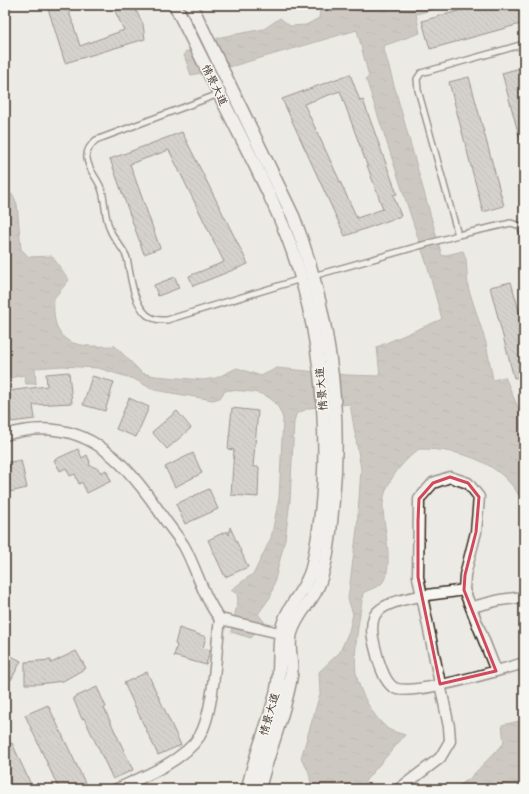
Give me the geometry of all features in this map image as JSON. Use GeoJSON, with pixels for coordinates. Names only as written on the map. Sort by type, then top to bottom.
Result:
{"type":"FeatureCollection","features":[{"type":"Feature","properties":{"kind":"street","name":"情景大道"},"geometry":{"type":"LineString","coordinates":[[175,5],[308,278]]}},
{"type":"Feature","properties":{"kind":"street","name":"情景大道"},"geometry":{"type":"LineString","coordinates":[[191,5],[293,216],[306,250],[308,278],[324,359],[336,464],[332,515],[325,563],[320,581],[313,596],[285,634],[277,690],[248,789]]}},
{"type":"Feature","properties":{"kind":"street"},"geometry":{"type":"LineString","coordinates":[[5,435],[29,430],[52,429],[74,434],[97,443],[116,458],[141,485],[184,546],[211,608],[224,620],[285,634]]}},
{"type":"Feature","properties":{"kind":"street"},"geometry":{"type":"LineString","coordinates":[[399,789],[440,758],[450,741],[418,577],[419,499],[433,483],[450,477],[468,482],[479,497],[476,532],[465,574],[464,590],[496,671]]}},
{"type":"Feature","properties":{"kind":"street"},"geometry":{"type":"LineString","coordinates":[[464,590],[406,598],[384,607],[374,617],[372,632],[382,669],[387,681],[395,688],[414,689],[496,671],[524,663]]}},
{"type":"Feature","properties":{"kind":"street"},"geometry":{"type":"LineString","coordinates":[[472,607],[500,600],[524,597]]}},
{"type":"Feature","properties":{"kind":"street"},"geometry":{"type":"LineString","coordinates":[[117,789],[168,763],[187,750],[200,736],[213,683],[224,620]]}},
{"type":"Feature","properties":{"kind":"street","name":"情景大道"},"geometry":{"type":"LineString","coordinates":[[259,789],[291,674],[285,634]]}},
{"type":"Feature","properties":{"kind":"lane"},"geometry":{"type":"LineString","coordinates":[[458,235],[418,90],[417,79],[421,73],[524,44]]}},
{"type":"Feature","properties":{"kind":"lane"},"geometry":{"type":"LineString","coordinates":[[218,91],[96,140],[89,146],[86,157],[91,173],[102,190],[105,216],[112,234],[126,257],[129,277],[137,298],[146,314],[155,320],[167,320],[458,235],[511,223],[520,226],[524,235]]}},
{"type":"Feature","properties":{"kind":"highlighted area"},"geometry":{"type":"Polygon","coordinates":[[[450,477],[468,483],[479,497],[476,532],[465,575],[464,590],[496,671],[440,684],[418,577],[419,499],[433,483],[450,477]]]}},
{"type":"Feature","properties":{"kind":"water"},"geometry":{"type":"Polygon","coordinates":[[[321,5],[451,5],[416,14],[420,33],[383,46],[442,256],[463,251],[466,259],[468,287],[486,343],[493,380],[505,377],[519,410],[524,409],[524,505],[516,491],[506,479],[494,469],[481,461],[467,456],[435,450],[419,449],[395,473],[387,488],[384,496],[383,513],[388,547],[388,569],[385,578],[380,585],[363,593],[356,643],[355,664],[360,688],[372,711],[388,729],[405,735],[366,780],[362,789],[312,789],[309,772],[301,758],[320,694],[319,672],[340,652],[349,631],[353,614],[348,599],[357,529],[361,469],[350,404],[309,408],[296,414],[294,422],[290,501],[285,539],[271,596],[258,614],[265,623],[251,638],[231,632],[238,601],[237,594],[231,590],[254,573],[271,538],[279,498],[283,419],[275,403],[262,394],[246,391],[228,390],[224,392],[220,398],[213,400],[154,390],[134,379],[98,368],[62,366],[35,368],[36,384],[26,384],[24,375],[5,379],[5,192],[13,195],[17,204],[21,249],[29,257],[52,256],[69,280],[54,298],[54,314],[61,335],[68,341],[77,344],[88,346],[115,346],[142,373],[155,376],[203,380],[216,378],[237,368],[261,376],[277,368],[347,375],[380,376],[377,347],[442,319],[427,265],[366,79],[369,77],[357,30],[233,66],[191,75],[184,55],[185,52],[221,37],[264,29],[280,18],[290,26],[306,25],[319,18],[321,5]]]}},
{"type":"Feature","properties":{"kind":"water"},"geometry":{"type":"Polygon","coordinates":[[[524,720],[524,789],[454,789],[469,779],[504,743],[502,725],[524,720]]]}},
{"type":"Feature","properties":{"kind":"building"},"geometry":{"type":"Polygon","coordinates":[[[47,5],[67,5],[80,46],[124,30],[112,5],[133,5],[143,24],[145,39],[65,63],[47,5]]]}},
{"type":"Feature","properties":{"kind":"building"},"geometry":{"type":"Polygon","coordinates":[[[480,5],[524,5],[524,23],[430,49],[422,21],[480,5]]]}},
{"type":"Feature","properties":{"kind":"building"},"geometry":{"type":"Polygon","coordinates":[[[524,67],[524,143],[521,143],[502,73],[524,67]]]}},
{"type":"Feature","properties":{"kind":"building"},"geometry":{"type":"Polygon","coordinates":[[[350,74],[360,101],[363,100],[397,194],[393,195],[401,216],[345,236],[282,99],[350,74]],[[340,91],[304,104],[357,218],[383,209],[340,91]]]}},
{"type":"Feature","properties":{"kind":"building"},"geometry":{"type":"Polygon","coordinates":[[[469,77],[504,206],[483,212],[449,82],[469,77]]]}},
{"type":"Feature","properties":{"kind":"building"},"geometry":{"type":"Polygon","coordinates":[[[182,132],[248,264],[193,286],[189,276],[224,262],[169,150],[130,164],[160,248],[144,254],[110,159],[182,132]]]}},
{"type":"Feature","properties":{"kind":"building"},"geometry":{"type":"Polygon","coordinates":[[[175,277],[179,288],[158,296],[154,285],[175,277]]]}},
{"type":"Feature","properties":{"kind":"building"},"geometry":{"type":"Polygon","coordinates":[[[511,282],[524,329],[524,376],[514,378],[490,287],[511,282]]]}},
{"type":"Feature","properties":{"kind":"building"},"geometry":{"type":"Polygon","coordinates":[[[69,372],[72,403],[33,405],[35,419],[11,422],[8,391],[47,386],[46,374],[69,372]]]}},
{"type":"Feature","properties":{"kind":"building"},"geometry":{"type":"Polygon","coordinates":[[[92,376],[114,382],[105,411],[83,405],[92,376]]]}},
{"type":"Feature","properties":{"kind":"building"},"geometry":{"type":"Polygon","coordinates":[[[129,398],[149,407],[136,437],[116,429],[129,398]]]}},
{"type":"Feature","properties":{"kind":"building"},"geometry":{"type":"Polygon","coordinates":[[[232,408],[258,411],[253,467],[259,467],[258,497],[231,495],[234,450],[228,449],[232,408]]]}},
{"type":"Feature","properties":{"kind":"building"},"geometry":{"type":"Polygon","coordinates":[[[177,411],[191,428],[167,449],[152,432],[177,411]]]}},
{"type":"Feature","properties":{"kind":"building"},"geometry":{"type":"Polygon","coordinates":[[[78,449],[82,458],[87,455],[90,462],[89,465],[99,469],[101,473],[106,470],[111,481],[87,493],[82,482],[79,484],[75,474],[70,476],[66,468],[60,471],[54,460],[78,449]]]}},
{"type":"Feature","properties":{"kind":"building"},"geometry":{"type":"Polygon","coordinates":[[[193,453],[202,473],[175,487],[165,467],[193,453]]]}},
{"type":"Feature","properties":{"kind":"building"},"geometry":{"type":"Polygon","coordinates":[[[21,460],[27,488],[5,493],[5,463],[21,460]]]}},
{"type":"Feature","properties":{"kind":"building"},"geometry":{"type":"Polygon","coordinates":[[[209,489],[218,509],[185,524],[176,504],[209,489]]]}},
{"type":"Feature","properties":{"kind":"building"},"geometry":{"type":"Polygon","coordinates":[[[230,527],[248,567],[225,577],[208,540],[227,531],[229,535],[230,527]]]}},
{"type":"Feature","properties":{"kind":"building"},"geometry":{"type":"Polygon","coordinates":[[[179,628],[206,637],[203,648],[210,650],[206,665],[174,656],[179,628]]]}},
{"type":"Feature","properties":{"kind":"building"},"geometry":{"type":"Polygon","coordinates":[[[76,651],[86,668],[63,681],[25,684],[25,662],[51,660],[51,663],[76,651]]]}},
{"type":"Feature","properties":{"kind":"building"},"geometry":{"type":"Polygon","coordinates":[[[5,653],[21,661],[11,680],[5,677],[5,653]]]}},
{"type":"Feature","properties":{"kind":"building"},"geometry":{"type":"Polygon","coordinates":[[[147,672],[181,745],[158,755],[124,683],[147,672]]]}},
{"type":"Feature","properties":{"kind":"building"},"geometry":{"type":"Polygon","coordinates":[[[97,687],[106,707],[104,708],[133,770],[113,779],[84,718],[82,719],[73,698],[97,687]]]}},
{"type":"Feature","properties":{"kind":"building"},"geometry":{"type":"Polygon","coordinates":[[[48,705],[86,785],[77,789],[59,789],[25,715],[48,705]]]}},
{"type":"Feature","properties":{"kind":"building"},"geometry":{"type":"Polygon","coordinates":[[[12,743],[33,789],[5,789],[5,746],[12,743]]]}}]}
